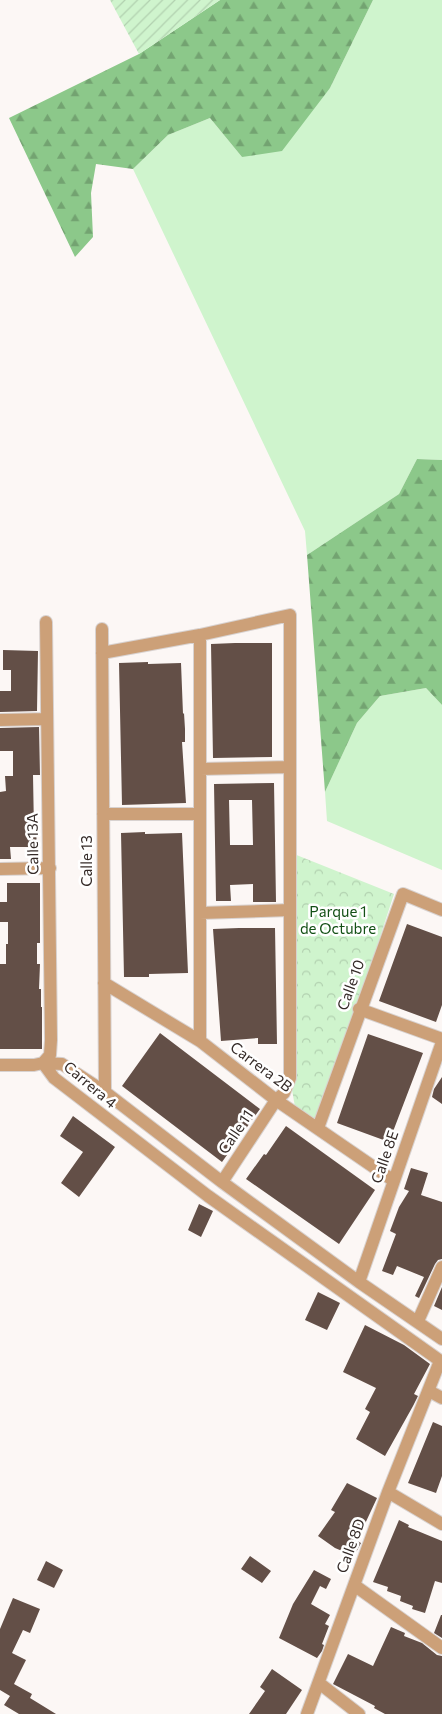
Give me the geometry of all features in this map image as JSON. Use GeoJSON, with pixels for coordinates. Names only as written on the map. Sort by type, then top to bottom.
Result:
{"type":"FeatureCollection","features":[{"type":"Feature","properties":{"kind":"street","name":"Calle 11"},"geometry":{"type":"LineString","coordinates":[[200,635],[290,615],[290,1078],[284,1093],[276,1100],[222,1182]]}},
{"type":"Feature","properties":{"kind":"street","name":"Calle 13A"},"geometry":{"type":"LineString","coordinates":[[43,1063],[50,1055],[51,1040],[46,622]]}},
{"type":"Feature","properties":{"kind":"street","name":"Calle 13"},"geometry":{"type":"LineString","coordinates":[[102,629],[105,1092]]}},
{"type":"Feature","properties":{"kind":"street"},"geometry":{"type":"LineString","coordinates":[[102,653],[200,635],[200,1041]]}},
{"type":"Feature","properties":{"kind":"street"},"geometry":{"type":"LineString","coordinates":[[0,720],[47,719]]}},
{"type":"Feature","properties":{"kind":"street"},"geometry":{"type":"LineString","coordinates":[[200,769],[290,767]]}},
{"type":"Feature","properties":{"kind":"street"},"geometry":{"type":"LineString","coordinates":[[103,814],[200,814]]}},
{"type":"Feature","properties":{"kind":"street"},"geometry":{"type":"LineString","coordinates":[[0,869],[50,868]]}},
{"type":"Feature","properties":{"kind":"street","name":"Calle 10"},"geometry":{"type":"LineString","coordinates":[[318,1128],[403,894],[442,910]]}},
{"type":"Feature","properties":{"kind":"street"},"geometry":{"type":"LineString","coordinates":[[200,913],[290,910]]}},
{"type":"Feature","properties":{"kind":"street","name":"Carrera 2B"},"geometry":{"type":"LineString","coordinates":[[104,983],[200,1041],[276,1100],[394,1181]]}},
{"type":"Feature","properties":{"kind":"street"},"geometry":{"type":"LineString","coordinates":[[360,1010],[442,1041]]}},
{"type":"Feature","properties":{"kind":"street","name":"Calle 8E"},"geometry":{"type":"LineString","coordinates":[[359,1282],[439,1061],[442,1041]]}},
{"type":"Feature","properties":{"kind":"street"},"geometry":{"type":"LineString","coordinates":[[0,1065],[34,1065],[43,1063]]}},
{"type":"Feature","properties":{"kind":"street","name":"Carrera 4"},"geometry":{"type":"LineString","coordinates":[[43,1063],[62,1064],[105,1092],[222,1182],[359,1282],[442,1338]]}},
{"type":"Feature","properties":{"kind":"street","name":"Carrera 4"},"geometry":{"type":"LineString","coordinates":[[43,1063],[54,1078],[153,1154],[278,1246],[441,1361]]}},
{"type":"Feature","properties":{"kind":"street"},"geometry":{"type":"LineString","coordinates":[[418,1321],[442,1267]]}},
{"type":"Feature","properties":{"kind":"street","name":"Calle 8D"},"geometry":{"type":"LineString","coordinates":[[307,1714],[388,1492],[441,1361]]}},
{"type":"Feature","properties":{"kind":"street"},"geometry":{"type":"LineString","coordinates":[[429,1391],[442,1398]]}},
{"type":"Feature","properties":{"kind":"street"},"geometry":{"type":"LineString","coordinates":[[388,1492],[442,1524]]}},
{"type":"Feature","properties":{"kind":"street"},"geometry":{"type":"LineString","coordinates":[[354,1585],[442,1648]]}},
{"type":"Feature","properties":{"kind":"street"},"geometry":{"type":"LineString","coordinates":[[319,1683],[359,1714]]}},
{"type":"Feature","properties":{"kind":"green space"},"geometry":{"type":"Polygon","coordinates":[[[110,0],[220,0],[139,54],[110,0]]]}},
{"type":"Feature","properties":{"kind":"green space"},"geometry":{"type":"Polygon","coordinates":[[[220,0],[373,0],[330,88],[282,151],[242,157],[210,118],[168,135],[133,169],[96,164],[91,193],[93,237],[75,257],[9,118],[139,54],[220,0]]]}},
{"type":"Feature","properties":{"kind":"green space"},"geometry":{"type":"Polygon","coordinates":[[[373,0],[442,0],[442,460],[417,459],[399,494],[307,555],[305,531],[133,169],[168,135],[210,118],[242,157],[330,88],[373,0]]]}},
{"type":"Feature","properties":{"kind":"green space"},"geometry":{"type":"Polygon","coordinates":[[[417,459],[442,460],[442,705],[426,688],[380,696],[357,723],[325,792],[307,555],[399,494],[417,459]]]}},
{"type":"Feature","properties":{"kind":"green space"},"geometry":{"type":"Polygon","coordinates":[[[426,688],[442,705],[442,870],[327,821],[325,792],[357,723],[380,696],[426,688]]]}},
{"type":"Feature","properties":{"kind":"green space","name":"Parque 1 de Octubre"},"geometry":{"type":"Polygon","coordinates":[[[294,854],[394,894],[318,1128],[296,1113],[290,1078],[294,854]]]}},
{"type":"Feature","properties":{"kind":"building"},"geometry":{"type":"Polygon","coordinates":[[[272,643],[272,757],[213,758],[211,644],[272,643]]]}},
{"type":"Feature","properties":{"kind":"building"},"geometry":{"type":"Polygon","coordinates":[[[3,650],[38,651],[37,711],[0,712],[0,691],[11,691],[11,670],[3,670],[3,650]]]}},
{"type":"Feature","properties":{"kind":"building"},"geometry":{"type":"Polygon","coordinates":[[[148,662],[148,664],[181,663],[185,729],[185,742],[182,742],[186,803],[122,805],[119,663],[148,662]]]}},
{"type":"Feature","properties":{"kind":"building"},"geometry":{"type":"Polygon","coordinates":[[[39,727],[40,775],[33,775],[34,831],[36,831],[37,847],[10,847],[11,859],[0,859],[0,792],[6,791],[5,776],[13,776],[13,751],[0,751],[0,728],[39,727]]]}},
{"type":"Feature","properties":{"kind":"building"},"geometry":{"type":"Polygon","coordinates":[[[274,783],[276,902],[253,902],[253,884],[230,885],[231,901],[216,901],[214,784],[274,783]],[[229,800],[230,845],[253,845],[252,800],[229,800]]]}},
{"type":"Feature","properties":{"kind":"building"},"geometry":{"type":"Polygon","coordinates":[[[145,832],[145,834],[182,833],[188,973],[149,974],[149,977],[124,977],[121,833],[145,832]]]}},
{"type":"Feature","properties":{"kind":"building"},"geometry":{"type":"Polygon","coordinates":[[[7,883],[40,883],[40,943],[37,943],[37,964],[40,964],[39,989],[41,989],[42,1007],[42,1049],[0,1049],[0,964],[6,964],[8,922],[0,922],[0,902],[7,902],[7,883]]]}},
{"type":"Feature","properties":{"kind":"building"},"geometry":{"type":"Polygon","coordinates":[[[407,924],[442,937],[442,1005],[436,1022],[379,1001],[407,924]]]}},
{"type":"Feature","properties":{"kind":"building"},"geometry":{"type":"Polygon","coordinates":[[[275,928],[277,1044],[258,1044],[258,1038],[221,1041],[213,929],[275,928]]]}},
{"type":"Feature","properties":{"kind":"building"},"geometry":{"type":"Polygon","coordinates":[[[160,1033],[260,1109],[222,1162],[122,1086],[160,1033]]]}},
{"type":"Feature","properties":{"kind":"building"},"geometry":{"type":"Polygon","coordinates":[[[368,1034],[423,1053],[389,1142],[337,1123],[368,1034]]]}},
{"type":"Feature","properties":{"kind":"building"},"geometry":{"type":"Polygon","coordinates":[[[442,1077],[442,1104],[432,1097],[434,1089],[442,1077]]]}},
{"type":"Feature","properties":{"kind":"building"},"geometry":{"type":"Polygon","coordinates":[[[73,1116],[115,1147],[79,1197],[61,1183],[83,1152],[60,1136],[73,1116]]]}},
{"type":"Feature","properties":{"kind":"building"},"geometry":{"type":"Polygon","coordinates":[[[286,1126],[375,1190],[339,1244],[246,1179],[264,1154],[266,1155],[286,1126]]]}},
{"type":"Feature","properties":{"kind":"building"},"geometry":{"type":"Polygon","coordinates":[[[411,1168],[428,1173],[421,1195],[442,1202],[442,1259],[438,1260],[435,1264],[419,1298],[415,1296],[424,1277],[397,1266],[393,1275],[382,1271],[396,1234],[390,1231],[399,1207],[409,1191],[404,1189],[411,1168]]]}},
{"type":"Feature","properties":{"kind":"building"},"geometry":{"type":"Polygon","coordinates":[[[199,1204],[213,1211],[201,1237],[188,1230],[199,1204]]]}},
{"type":"Feature","properties":{"kind":"building"},"geometry":{"type":"Polygon","coordinates":[[[442,1287],[442,1310],[434,1306],[442,1287]]]}},
{"type":"Feature","properties":{"kind":"building"},"geometry":{"type":"Polygon","coordinates":[[[318,1292],[340,1303],[327,1330],[305,1320],[318,1292]]]}},
{"type":"Feature","properties":{"kind":"building"},"geometry":{"type":"Polygon","coordinates":[[[365,1325],[404,1345],[430,1364],[414,1394],[418,1396],[385,1456],[356,1439],[370,1412],[365,1409],[376,1388],[343,1372],[365,1325]]]}},
{"type":"Feature","properties":{"kind":"building"},"geometry":{"type":"Polygon","coordinates":[[[433,1422],[442,1426],[442,1476],[436,1493],[408,1483],[433,1422]]]}},
{"type":"Feature","properties":{"kind":"building"},"geometry":{"type":"Polygon","coordinates":[[[347,1483],[377,1498],[357,1541],[361,1543],[354,1556],[335,1548],[318,1536],[335,1512],[331,1510],[347,1483]]]}},
{"type":"Feature","properties":{"kind":"building"},"geometry":{"type":"Polygon","coordinates":[[[399,1520],[409,1525],[408,1527],[442,1541],[442,1583],[435,1581],[425,1613],[412,1609],[413,1606],[400,1601],[401,1596],[387,1591],[388,1587],[373,1582],[399,1520]]]}},
{"type":"Feature","properties":{"kind":"building"},"geometry":{"type":"Polygon","coordinates":[[[250,1556],[271,1571],[262,1583],[241,1569],[250,1556]]]}},
{"type":"Feature","properties":{"kind":"building"},"geometry":{"type":"Polygon","coordinates":[[[46,1561],[63,1570],[54,1588],[37,1580],[46,1561]]]}},
{"type":"Feature","properties":{"kind":"building"},"geometry":{"type":"Polygon","coordinates":[[[314,1570],[331,1579],[326,1589],[320,1586],[311,1604],[330,1615],[325,1624],[329,1626],[322,1644],[324,1645],[317,1658],[279,1638],[293,1604],[314,1570]]]}},
{"type":"Feature","properties":{"kind":"building"},"geometry":{"type":"Polygon","coordinates":[[[13,1598],[40,1609],[30,1633],[23,1630],[12,1653],[26,1660],[14,1684],[32,1694],[30,1698],[56,1714],[19,1714],[4,1705],[10,1696],[0,1690],[0,1629],[13,1598]]]}},
{"type":"Feature","properties":{"kind":"building"},"geometry":{"type":"Polygon","coordinates":[[[442,1615],[442,1638],[434,1633],[442,1615]]]}},
{"type":"Feature","properties":{"kind":"building"},"geometry":{"type":"Polygon","coordinates":[[[391,1627],[405,1633],[404,1636],[422,1643],[437,1655],[442,1656],[442,1714],[385,1714],[374,1708],[375,1706],[333,1684],[348,1654],[373,1666],[391,1627]]]}},
{"type":"Feature","properties":{"kind":"building"},"geometry":{"type":"Polygon","coordinates":[[[272,1669],[302,1690],[286,1714],[249,1714],[265,1691],[260,1687],[272,1669]]]}}]}
